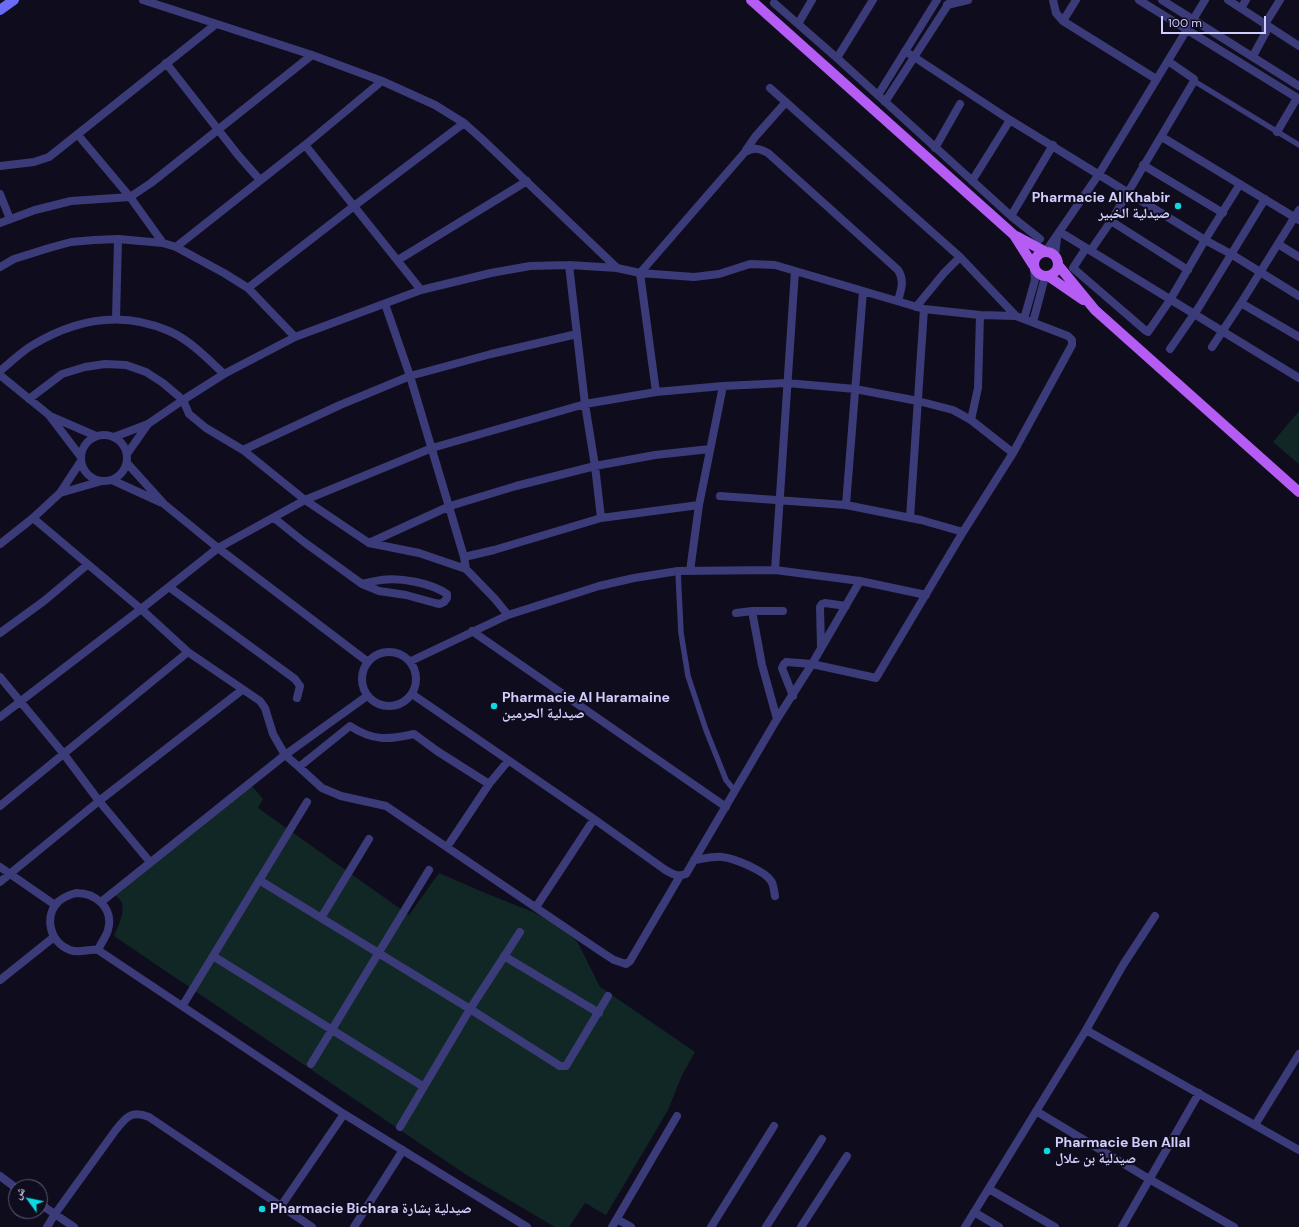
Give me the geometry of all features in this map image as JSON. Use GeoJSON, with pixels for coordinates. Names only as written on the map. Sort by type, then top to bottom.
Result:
{"type":"FeatureCollection","features":[{"type":"Feature","properties":{"kind":"main road"},"geometry":{"type":"LineString","coordinates":[[0,10],[14,0]]}},
{"type":"Feature","properties":{"kind":"main road"},"geometry":{"type":"LineString","coordinates":[[751,0],[1014,235],[1058,260],[1058,265],[1089,304]]}},
{"type":"Feature","properties":{"kind":"main road"},"geometry":{"type":"LineString","coordinates":[[1014,235],[1040,275],[1047,276],[1089,304],[1299,492]]}},
{"type":"Feature","properties":{"kind":"main road"},"geometry":{"type":"LineString","coordinates":[[1034,267],[1036,256],[1048,253]]}},
{"type":"Feature","properties":{"kind":"main road"},"geometry":{"type":"LineString","coordinates":[[1047,276],[1053,274],[1058,265]]}},
{"type":"Feature","properties":{"kind":"street"},"geometry":{"type":"LineString","coordinates":[[143,0],[312,55],[436,105],[464,124],[527,181],[617,268]]}},
{"type":"Feature","properties":{"kind":"street"},"geometry":{"type":"LineString","coordinates":[[798,24],[812,0]]}},
{"type":"Feature","properties":{"kind":"street"},"geometry":{"type":"LineString","coordinates":[[837,58],[873,0]]}},
{"type":"Feature","properties":{"kind":"street"},"geometry":{"type":"LineString","coordinates":[[878,95],[937,0],[944,4],[968,0]]}},
{"type":"Feature","properties":{"kind":"street"},"geometry":{"type":"LineString","coordinates":[[1053,0],[1056,13],[1063,21],[1156,79]]}},
{"type":"Feature","properties":{"kind":"street"},"geometry":{"type":"LineString","coordinates":[[1063,21],[1076,0]]}},
{"type":"Feature","properties":{"kind":"street"},"geometry":{"type":"LineString","coordinates":[[1139,0],[1298,98],[1276,132]]}},
{"type":"Feature","properties":{"kind":"street"},"geometry":{"type":"LineString","coordinates":[[1162,0],[1299,86]]}},
{"type":"Feature","properties":{"kind":"street"},"geometry":{"type":"LineString","coordinates":[[1048,253],[1058,235],[1099,174],[1205,0]]}},
{"type":"Feature","properties":{"kind":"street"},"geometry":{"type":"LineString","coordinates":[[1228,0],[1299,46]]}},
{"type":"Feature","properties":{"kind":"street"},"geometry":{"type":"LineString","coordinates":[[1241,8],[1246,0]]}},
{"type":"Feature","properties":{"kind":"street"},"geometry":{"type":"LineString","coordinates":[[1253,56],[1266,32],[1265,24],[1280,0]]}},
{"type":"Feature","properties":{"kind":"street"},"geometry":{"type":"LineString","coordinates":[[885,102],[950,2]]}},
{"type":"Feature","properties":{"kind":"street"},"geometry":{"type":"LineString","coordinates":[[774,3],[837,58],[1011,216],[1040,239]]}},
{"type":"Feature","properties":{"kind":"street"},"geometry":{"type":"LineString","coordinates":[[0,166],[44,160],[78,135],[216,24]]}},
{"type":"Feature","properties":{"kind":"street"},"geometry":{"type":"LineString","coordinates":[[905,51],[1010,120],[1299,296]]}},
{"type":"Feature","properties":{"kind":"street"},"geometry":{"type":"LineString","coordinates":[[0,223],[36,210],[71,201],[130,197],[151,183],[312,55]]}},
{"type":"Feature","properties":{"kind":"street"},"geometry":{"type":"LineString","coordinates":[[1168,61],[1194,78],[1194,81],[1299,145]]}},
{"type":"Feature","properties":{"kind":"street"},"geometry":{"type":"LineString","coordinates":[[166,63],[260,180]]}},
{"type":"Feature","properties":{"kind":"street"},"geometry":{"type":"LineString","coordinates":[[1194,81],[1111,221],[1073,268],[1148,332],[1170,300],[1240,184]]}},
{"type":"Feature","properties":{"kind":"street"},"geometry":{"type":"LineString","coordinates":[[176,247],[382,82]]}},
{"type":"Feature","properties":{"kind":"street"},"geometry":{"type":"LineString","coordinates":[[770,88],[960,257],[1016,316]]}},
{"type":"Feature","properties":{"kind":"street"},"geometry":{"type":"LineString","coordinates":[[656,392],[640,273],[745,152],[755,137],[786,102]]}},
{"type":"Feature","properties":{"kind":"street"},"geometry":{"type":"LineString","coordinates":[[935,148],[960,104]]}},
{"type":"Feature","properties":{"kind":"street"},"geometry":{"type":"LineString","coordinates":[[972,181],[1010,120]]}},
{"type":"Feature","properties":{"kind":"street"},"geometry":{"type":"LineString","coordinates":[[248,288],[354,206],[464,124]]}},
{"type":"Feature","properties":{"kind":"street"},"geometry":{"type":"LineString","coordinates":[[78,135],[130,197],[163,243]]}},
{"type":"Feature","properties":{"kind":"street"},"geometry":{"type":"LineString","coordinates":[[1162,137],[1297,219]]}},
{"type":"Feature","properties":{"kind":"street"},"geometry":{"type":"LineString","coordinates":[[305,145],[421,290]]}},
{"type":"Feature","properties":{"kind":"street"},"geometry":{"type":"LineString","coordinates":[[1011,216],[1053,145]]}},
{"type":"Feature","properties":{"kind":"street"},"geometry":{"type":"LineString","coordinates":[[745,152],[753,148],[760,149],[768,153],[898,270],[902,276],[902,284],[898,301]]}},
{"type":"Feature","properties":{"kind":"street"},"geometry":{"type":"LineString","coordinates":[[1143,165],[1223,213]]}},
{"type":"Feature","properties":{"kind":"street"},"geometry":{"type":"LineString","coordinates":[[398,260],[527,181]]}},
{"type":"Feature","properties":{"kind":"street"},"geometry":{"type":"LineString","coordinates":[[0,194],[10,219]]}},
{"type":"Feature","properties":{"kind":"street"},"geometry":{"type":"LineString","coordinates":[[1170,349],[1194,315],[1265,200]]}},
{"type":"Feature","properties":{"kind":"street"},"geometry":{"type":"LineString","coordinates":[[1212,347],[1278,244],[1297,219],[1299,210]]}},
{"type":"Feature","properties":{"kind":"street"},"geometry":{"type":"LineString","coordinates":[[1111,221],[1188,270]]}},
{"type":"Feature","properties":{"kind":"street"},"geometry":{"type":"LineString","coordinates":[[1058,235],[1088,249],[1299,378]]}},
{"type":"Feature","properties":{"kind":"street"},"geometry":{"type":"LineString","coordinates":[[116,319],[118,239]]}},
{"type":"Feature","properties":{"kind":"street"},"geometry":{"type":"LineString","coordinates":[[0,267],[14,259],[71,242],[118,239],[163,243],[176,247],[248,288],[296,337]]}},
{"type":"Feature","properties":{"kind":"street"},"geometry":{"type":"LineString","coordinates":[[1278,244],[1299,257]]}},
{"type":"Feature","properties":{"kind":"street"},"geometry":{"type":"LineString","coordinates":[[910,518],[918,401],[920,308],[944,274],[960,257]]}},
{"type":"Feature","properties":{"kind":"street"},"geometry":{"type":"LineString","coordinates":[[114,437],[148,424],[224,374],[296,337],[421,290],[491,273],[530,266],[569,265],[617,268],[640,273],[706,277],[750,264],[775,265],[920,308],[980,315],[1016,316],[1068,336],[1072,340],[1072,345],[1014,453],[963,532],[876,678],[812,664],[789,662],[784,664],[782,668],[793,696]]}},
{"type":"Feature","properties":{"kind":"street"},"geometry":{"type":"LineString","coordinates":[[569,265],[585,404],[595,466],[601,518]]}},
{"type":"Feature","properties":{"kind":"street"},"geometry":{"type":"LineString","coordinates":[[1028,320],[1035,280],[1034,267]]}},
{"type":"Feature","properties":{"kind":"street"},"geometry":{"type":"LineString","coordinates":[[775,570],[781,500],[795,271]]}},
{"type":"Feature","properties":{"kind":"street"},"geometry":{"type":"LineString","coordinates":[[1028,320],[1047,276]]}},
{"type":"Feature","properties":{"kind":"street"},"geometry":{"type":"LineString","coordinates":[[846,505],[863,291]]}},
{"type":"Feature","properties":{"kind":"street"},"geometry":{"type":"LineString","coordinates":[[1241,303],[1299,337]]}},
{"type":"Feature","properties":{"kind":"street"},"geometry":{"type":"LineString","coordinates":[[385,304],[410,376],[450,506],[466,569]]}},
{"type":"Feature","properties":{"kind":"street"},"geometry":{"type":"LineString","coordinates":[[971,420],[978,388],[980,315]]}},
{"type":"Feature","properties":{"kind":"street"},"geometry":{"type":"LineString","coordinates":[[0,371],[30,346],[57,332],[92,322],[116,319],[145,323],[170,332],[193,346],[224,374]]}},
{"type":"Feature","properties":{"kind":"street"},"geometry":{"type":"LineString","coordinates":[[244,450],[333,408],[410,376],[491,354],[577,334]]}},
{"type":"Feature","properties":{"kind":"street"},"geometry":{"type":"LineString","coordinates":[[29,399],[62,374],[85,367],[105,364],[126,365],[146,372],[183,400],[189,414],[206,428],[244,450],[305,500],[369,543],[419,553],[466,569],[508,615]]}},
{"type":"Feature","properties":{"kind":"street"},"geometry":{"type":"LineString","coordinates":[[0,375],[49,415],[96,436]]}},
{"type":"Feature","properties":{"kind":"street"},"geometry":{"type":"LineString","coordinates":[[0,717],[141,610],[218,548],[305,500],[432,448],[585,404],[656,392],[723,386],[787,383],[855,389],[918,401],[953,410],[971,420],[1014,453]]}},
{"type":"Feature","properties":{"kind":"street"},"geometry":{"type":"LineString","coordinates":[[690,571],[699,505],[723,386]]}},
{"type":"Feature","properties":{"kind":"street"},"geometry":{"type":"LineString","coordinates":[[49,415],[81,459],[84,469],[90,476],[103,481]]}},
{"type":"Feature","properties":{"kind":"street"},"geometry":{"type":"LineString","coordinates":[[127,454],[148,424]]}},
{"type":"Feature","properties":{"kind":"street"},"geometry":{"type":"LineString","coordinates":[[0,544],[60,493],[81,459],[88,441],[96,436],[105,435],[114,437],[121,442],[127,454],[127,463],[123,472],[112,480],[103,481],[60,493]]}},
{"type":"Feature","properties":{"kind":"street"},"geometry":{"type":"LineString","coordinates":[[369,543],[450,506],[516,486],[595,466],[655,455],[710,449]]}},
{"type":"Feature","properties":{"kind":"street"},"geometry":{"type":"LineString","coordinates":[[127,463],[164,504],[218,548],[368,662]]}},
{"type":"Feature","properties":{"kind":"street"},"geometry":{"type":"LineString","coordinates":[[112,480],[164,504]]}},
{"type":"Feature","properties":{"kind":"street"},"geometry":{"type":"LineString","coordinates":[[720,496],[846,505],[921,520],[963,532]]}},
{"type":"Feature","properties":{"kind":"street"},"geometry":{"type":"LineString","coordinates":[[464,557],[494,550],[601,518],[699,505]]}},
{"type":"Feature","properties":{"kind":"street"},"geometry":{"type":"LineString","coordinates":[[32,518],[141,610],[188,652],[260,701],[265,708],[273,734],[285,755],[322,788],[341,796],[386,806],[614,960],[626,964],[630,961],[680,876]]}},
{"type":"Feature","properties":{"kind":"street"},"geometry":{"type":"LineString","coordinates":[[274,518],[304,542],[362,584],[379,591],[406,594],[435,604],[440,604],[447,598],[447,594],[442,590],[417,582],[381,580],[362,584]]}},
{"type":"Feature","properties":{"kind":"street"},"geometry":{"type":"LineString","coordinates":[[0,633],[44,602],[88,565]]}},
{"type":"Feature","properties":{"kind":"street"},"geometry":{"type":"LineString","coordinates":[[411,661],[508,615],[599,586],[634,578],[678,571],[775,570],[860,581],[926,595]]}},
{"type":"Feature","properties":{"kind":"street"},"geometry":{"type":"LineString","coordinates":[[678,571],[681,633],[688,676],[706,730],[726,780],[735,791]]}},
{"type":"Feature","properties":{"kind":"street"},"geometry":{"type":"LineString","coordinates":[[412,694],[664,869],[680,876],[686,874],[860,581]]}},
{"type":"Feature","properties":{"kind":"street"},"geometry":{"type":"LineString","coordinates":[[169,587],[295,679],[300,686],[300,691],[297,698]]}},
{"type":"Feature","properties":{"kind":"street"},"geometry":{"type":"LineString","coordinates":[[821,648],[820,607],[825,603],[846,606]]}},
{"type":"Feature","properties":{"kind":"street"},"geometry":{"type":"LineString","coordinates":[[752,611],[762,665],[778,719]]}},
{"type":"Feature","properties":{"kind":"street"},"geometry":{"type":"LineString","coordinates":[[736,613],[752,611],[783,611]]}},
{"type":"Feature","properties":{"kind":"street"},"geometry":{"type":"LineString","coordinates":[[472,631],[726,807]]}},
{"type":"Feature","properties":{"kind":"street"},"geometry":{"type":"LineString","coordinates":[[0,806],[188,652]]}},
{"type":"Feature","properties":{"kind":"street"},"geometry":{"type":"LineString","coordinates":[[385,652],[395,652],[404,655],[411,661],[417,678],[416,686],[406,701],[397,705],[387,706],[378,704],[367,696],[362,684],[362,675],[364,667],[376,655],[385,652]]}},
{"type":"Feature","properties":{"kind":"street"},"geometry":{"type":"LineString","coordinates":[[0,676],[63,753],[99,801],[150,862]]}},
{"type":"Feature","properties":{"kind":"street"},"geometry":{"type":"LineString","coordinates":[[0,882],[99,801],[242,690]]}},
{"type":"Feature","properties":{"kind":"street"},"geometry":{"type":"LineString","coordinates":[[101,902],[285,755],[367,696]]}},
{"type":"Feature","properties":{"kind":"street"},"geometry":{"type":"LineString","coordinates":[[340,716],[350,726],[368,736],[393,739],[414,734],[437,751],[489,784]]}},
{"type":"Feature","properties":{"kind":"street"},"geometry":{"type":"LineString","coordinates":[[299,767],[350,726]]}},
{"type":"Feature","properties":{"kind":"street"},"geometry":{"type":"LineString","coordinates":[[447,847],[489,784],[508,761]]}},
{"type":"Feature","properties":{"kind":"street"},"geometry":{"type":"LineString","coordinates":[[183,1005],[307,802]]}},
{"type":"Feature","properties":{"kind":"street"},"geometry":{"type":"LineString","coordinates":[[536,907],[594,819]]}},
{"type":"Feature","properties":{"kind":"street"},"geometry":{"type":"LineString","coordinates":[[321,918],[369,839]]}},
{"type":"Feature","properties":{"kind":"street"},"geometry":{"type":"LineString","coordinates":[[694,860],[723,857],[754,868],[765,874],[772,882],[775,896]]}},
{"type":"Feature","properties":{"kind":"street"},"geometry":{"type":"LineString","coordinates":[[0,867],[56,905]]}},
{"type":"Feature","properties":{"kind":"street"},"geometry":{"type":"LineString","coordinates":[[311,1064],[429,870]]}},
{"type":"Feature","properties":{"kind":"street"},"geometry":{"type":"LineString","coordinates":[[259,880],[560,1066],[566,1066],[600,1012],[608,996]]}},
{"type":"Feature","properties":{"kind":"street"},"geometry":{"type":"LineString","coordinates":[[98,950],[106,936],[109,921],[108,914],[101,902],[93,896],[85,893],[76,893],[60,900],[50,917],[50,927],[54,937],[61,946],[71,951],[82,952],[93,949],[98,950],[183,1005],[243,1048],[344,1114],[527,1227]]}},
{"type":"Feature","properties":{"kind":"street"},"geometry":{"type":"LineString","coordinates":[[965,1227],[1086,1030],[1123,965],[1155,916]]}},
{"type":"Feature","properties":{"kind":"street"},"geometry":{"type":"LineString","coordinates":[[400,1127],[470,1009],[520,932]]}},
{"type":"Feature","properties":{"kind":"street"},"geometry":{"type":"LineString","coordinates":[[0,980],[54,937]]}},
{"type":"Feature","properties":{"kind":"street"},"geometry":{"type":"LineString","coordinates":[[213,956],[424,1087]]}},
{"type":"Feature","properties":{"kind":"street"},"geometry":{"type":"LineString","coordinates":[[504,956],[600,1012]]}},
{"type":"Feature","properties":{"kind":"street"},"geometry":{"type":"LineString","coordinates":[[1086,1030],[1299,1150]]}},
{"type":"Feature","properties":{"kind":"street"},"geometry":{"type":"LineString","coordinates":[[1255,1125],[1299,1054]]}},
{"type":"Feature","properties":{"kind":"street"},"geometry":{"type":"LineString","coordinates":[[1122,1227],[1199,1094]]}},
{"type":"Feature","properties":{"kind":"street"},"geometry":{"type":"LineString","coordinates":[[1036,1111],[1149,1179],[1234,1227]]}},
{"type":"Feature","properties":{"kind":"street"},"geometry":{"type":"LineString","coordinates":[[47,1227],[124,1120],[136,1113],[149,1117],[312,1227]]}},
{"type":"Feature","properties":{"kind":"street"},"geometry":{"type":"LineString","coordinates":[[281,1206],[344,1114]]}},
{"type":"Feature","properties":{"kind":"street"},"geometry":{"type":"LineString","coordinates":[[612,1227],[677,1116]]}},
{"type":"Feature","properties":{"kind":"street"},"geometry":{"type":"LineString","coordinates":[[711,1227],[774,1126]]}},
{"type":"Feature","properties":{"kind":"street"},"geometry":{"type":"LineString","coordinates":[[766,1227],[822,1139]]}},
{"type":"Feature","properties":{"kind":"street"},"geometry":{"type":"LineString","coordinates":[[354,1227],[403,1150]]}},
{"type":"Feature","properties":{"kind":"street"},"geometry":{"type":"LineString","coordinates":[[801,1227],[847,1156]]}},
{"type":"Feature","properties":{"kind":"street"},"geometry":{"type":"LineString","coordinates":[[989,1189],[1055,1227]]}},
{"type":"Feature","properties":{"kind":"street"},"geometry":{"type":"LineString","coordinates":[[48,1209],[74,1227]]}},
{"type":"Feature","properties":{"kind":"street"},"geometry":{"type":"LineString","coordinates":[[974,1212],[999,1227]]}},
{"type":"Feature","properties":{"kind":"street"},"geometry":{"type":"LineString","coordinates":[[618,1219],[631,1227]]}},
{"type":"Feature","properties":{"kind":"green space"},"geometry":{"type":"Polygon","coordinates":[[[1299,411],[1299,464],[1273,442],[1299,411]]]}},
{"type":"Feature","properties":{"kind":"green space"},"geometry":{"type":"Polygon","coordinates":[[[252,786],[263,799],[258,808],[409,915],[439,873],[533,912],[563,928],[578,943],[600,987],[695,1052],[682,1075],[668,1110],[606,1215],[585,1203],[569,1227],[555,1227],[465,1174],[114,936],[123,910],[121,901],[114,894],[252,786]]]}},
{"type":"Feature","properties":{"kind":"place","name":"Pharmacie Al Khabir صيدلية الخبير"},"geometry":{"type":"Point","coordinates":[1178,206]}},
{"type":"Feature","properties":{"kind":"place","name":"Pharmacie Al Haramaine صيدلية الحرمين"},"geometry":{"type":"Point","coordinates":[494,706]}},
{"type":"Feature","properties":{"kind":"place","name":"Pharmacie Ben Allal صيدلية بن علال"},"geometry":{"type":"Point","coordinates":[1047,1151]}},
{"type":"Feature","properties":{"kind":"place","name":"Pharmacie Bichara صيدلية بشارة"},"geometry":{"type":"Point","coordinates":[262,1209]}}]}
